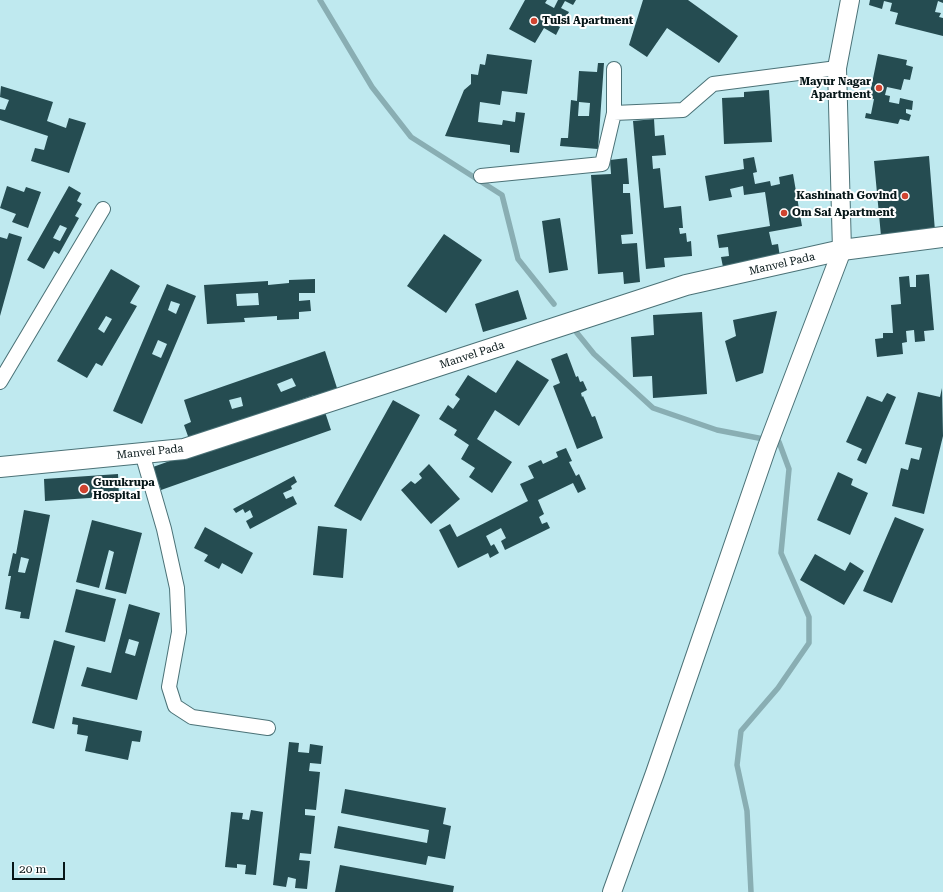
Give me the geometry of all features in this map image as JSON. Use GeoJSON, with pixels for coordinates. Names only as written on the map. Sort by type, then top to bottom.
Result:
{"type":"FeatureCollection","features":[{"type":"Feature","properties":{"kind":"main road","name":"Manvel Pada"},"geometry":{"type":"LineString","coordinates":[[0,466],[184,449],[686,285],[842,250],[943,237]]}},
{"type":"Feature","properties":{"kind":"street"},"geometry":{"type":"LineString","coordinates":[[612,892],[655,773],[767,447],[842,250],[837,68],[850,0]]}},
{"type":"Feature","properties":{"kind":"street"},"geometry":{"type":"LineString","coordinates":[[614,113],[684,110],[713,84],[837,68]]}},
{"type":"Feature","properties":{"kind":"street"},"geometry":{"type":"LineString","coordinates":[[481,176],[602,164],[614,113],[614,69]]}},
{"type":"Feature","properties":{"kind":"street"},"geometry":{"type":"LineString","coordinates":[[0,382],[103,209]]}},
{"type":"Feature","properties":{"kind":"street"},"geometry":{"type":"LineString","coordinates":[[142,453],[164,529],[177,588],[179,632],[169,687],[175,706],[192,717],[268,728]]}},
{"type":"Feature","properties":{"kind":"building","name":"Tulsi Apartment"},"geometry":{"type":"Polygon","coordinates":[[[525,0],[547,0],[545,3],[554,8],[558,0],[576,0],[573,5],[565,1],[561,8],[569,12],[565,19],[557,15],[553,23],[560,27],[556,35],[544,28],[535,43],[509,29],[525,0]]]}},
{"type":"Feature","properties":{"kind":"building"},"geometry":{"type":"Polygon","coordinates":[[[643,0],[688,0],[738,36],[719,63],[667,28],[647,57],[629,45],[643,0]]]}},
{"type":"Feature","properties":{"kind":"building"},"geometry":{"type":"Polygon","coordinates":[[[870,0],[943,0],[943,3],[938,1],[935,12],[941,13],[939,17],[943,18],[943,36],[895,24],[898,13],[890,11],[892,3],[884,1],[882,9],[869,5],[870,0]]]}},
{"type":"Feature","properties":{"kind":"building"},"geometry":{"type":"Polygon","coordinates":[[[487,54],[532,60],[527,94],[502,91],[500,105],[480,102],[478,122],[502,125],[503,120],[515,122],[516,112],[525,113],[519,153],[510,152],[510,145],[445,136],[464,90],[471,84],[471,74],[478,75],[480,64],[485,65],[487,54]]]}},
{"type":"Feature","properties":{"kind":"building","name":"Mayur Nagar Apartment"},"geometry":{"type":"Polygon","coordinates":[[[878,54],[907,60],[906,65],[913,67],[910,80],[904,79],[901,90],[887,87],[885,95],[890,96],[889,102],[899,104],[900,98],[913,101],[912,110],[906,109],[906,113],[911,115],[909,121],[900,119],[898,124],[865,118],[866,113],[871,114],[874,99],[869,98],[878,54]]]}},
{"type":"Feature","properties":{"kind":"building"},"geometry":{"type":"Polygon","coordinates":[[[598,63],[604,63],[598,149],[560,146],[561,138],[568,138],[571,100],[577,101],[579,71],[597,72],[598,63]],[[579,102],[578,116],[589,116],[590,103],[579,102]]]}},
{"type":"Feature","properties":{"kind":"building"},"geometry":{"type":"Polygon","coordinates":[[[1,86],[53,102],[47,121],[66,128],[69,118],[86,123],[69,173],[31,161],[35,148],[44,150],[48,136],[0,120],[0,109],[5,110],[9,100],[0,97],[1,86]]]}},
{"type":"Feature","properties":{"kind":"building"},"geometry":{"type":"Polygon","coordinates":[[[769,90],[772,142],[724,144],[722,98],[744,97],[744,92],[769,90]]]}},
{"type":"Feature","properties":{"kind":"building"},"geometry":{"type":"Polygon","coordinates":[[[654,119],[655,136],[664,135],[666,155],[652,156],[653,169],[660,168],[664,208],[681,206],[683,228],[679,228],[680,234],[686,233],[687,242],[691,241],[692,256],[664,258],[665,267],[646,269],[633,121],[654,119]]]}},
{"type":"Feature","properties":{"kind":"building","name":"Kashinath Govind"},"geometry":{"type":"Polygon","coordinates":[[[929,156],[935,231],[881,236],[874,161],[929,156]]]}},
{"type":"Feature","properties":{"kind":"building","name":"Om Sai Apartment"},"geometry":{"type":"Polygon","coordinates":[[[754,157],[757,172],[753,173],[755,184],[770,181],[771,186],[780,184],[779,177],[793,174],[802,226],[769,232],[772,245],[778,244],[780,257],[723,267],[721,257],[729,256],[728,247],[719,248],[717,235],[770,226],[765,192],[744,195],[743,186],[730,189],[732,197],[709,201],[705,176],[744,169],[743,159],[754,157]]]}},
{"type":"Feature","properties":{"kind":"building"},"geometry":{"type":"Polygon","coordinates":[[[627,158],[629,184],[623,184],[623,193],[630,193],[633,234],[621,235],[622,244],[637,243],[640,282],[624,284],[623,272],[598,274],[591,175],[611,174],[610,160],[627,158]]]}},
{"type":"Feature","properties":{"kind":"building"},"geometry":{"type":"Polygon","coordinates":[[[7,186],[24,192],[26,187],[41,192],[28,228],[12,222],[16,214],[0,208],[7,186]]]}},
{"type":"Feature","properties":{"kind":"building"},"geometry":{"type":"Polygon","coordinates":[[[69,186],[81,193],[77,201],[82,204],[75,216],[79,218],[59,254],[54,251],[44,269],[27,260],[69,186]],[[60,225],[53,238],[60,241],[67,228],[60,225]]]}},
{"type":"Feature","properties":{"kind":"building"},"geometry":{"type":"Polygon","coordinates":[[[560,218],[568,270],[549,273],[542,221],[560,218]]]}},
{"type":"Feature","properties":{"kind":"building"},"geometry":{"type":"Polygon","coordinates":[[[9,233],[22,237],[0,316],[0,237],[7,239],[9,233]]]}},
{"type":"Feature","properties":{"kind":"building"},"geometry":{"type":"Polygon","coordinates":[[[444,234],[482,260],[446,313],[407,286],[444,234]]]}},
{"type":"Feature","properties":{"kind":"building"},"geometry":{"type":"Polygon","coordinates":[[[111,269],[140,286],[130,303],[137,306],[102,366],[96,363],[87,378],[57,361],[111,269]],[[106,316],[98,329],[104,333],[112,319],[106,316]]]}},
{"type":"Feature","properties":{"kind":"building"},"geometry":{"type":"Polygon","coordinates":[[[929,274],[934,330],[924,331],[925,341],[915,342],[914,330],[906,331],[907,342],[902,343],[903,354],[877,357],[875,339],[883,338],[883,333],[893,333],[891,305],[901,304],[899,277],[909,276],[910,287],[916,287],[916,275],[929,274]]]}},
{"type":"Feature","properties":{"kind":"building"},"geometry":{"type":"Polygon","coordinates":[[[315,279],[315,293],[299,293],[299,301],[310,300],[311,311],[299,312],[299,319],[277,320],[277,316],[244,318],[245,322],[207,324],[204,285],[268,281],[268,285],[289,283],[289,280],[315,279]],[[258,293],[236,294],[237,306],[259,305],[258,293]]]}},
{"type":"Feature","properties":{"kind":"building"},"geometry":{"type":"Polygon","coordinates":[[[167,284],[196,296],[142,424],[113,411],[167,284]],[[171,301],[168,310],[176,314],[180,304],[171,301]],[[158,340],[152,354],[161,358],[167,344],[158,340]]]}},
{"type":"Feature","properties":{"kind":"building"},"geometry":{"type":"Polygon","coordinates":[[[518,290],[527,319],[483,332],[475,304],[518,290]]]}},
{"type":"Feature","properties":{"kind":"building"},"geometry":{"type":"Polygon","coordinates":[[[777,311],[763,373],[736,382],[725,341],[736,336],[733,320],[777,311]]]}},
{"type":"Feature","properties":{"kind":"building"},"geometry":{"type":"Polygon","coordinates":[[[702,312],[707,394],[653,398],[652,376],[633,377],[631,337],[654,335],[653,315],[702,312]]]}},
{"type":"Feature","properties":{"kind":"building"},"geometry":{"type":"Polygon","coordinates":[[[325,351],[337,388],[323,393],[324,397],[316,400],[314,395],[189,439],[184,425],[191,422],[184,400],[325,351]],[[292,378],[277,384],[281,392],[296,386],[292,378]],[[241,397],[229,400],[232,409],[243,406],[241,397]]]}},
{"type":"Feature","properties":{"kind":"building"},"geometry":{"type":"Polygon","coordinates":[[[567,353],[576,377],[578,376],[580,382],[583,381],[587,390],[581,393],[582,397],[583,396],[592,417],[595,416],[603,438],[577,449],[553,386],[560,383],[551,359],[567,353]]]}},
{"type":"Feature","properties":{"kind":"building"},"geometry":{"type":"Polygon","coordinates":[[[517,360],[549,380],[519,426],[495,410],[477,439],[512,462],[492,493],[469,477],[475,468],[461,459],[469,445],[454,435],[457,430],[439,419],[448,405],[453,409],[460,399],[455,395],[468,375],[496,393],[517,360]]]}},
{"type":"Feature","properties":{"kind":"building"},"geometry":{"type":"Polygon","coordinates":[[[942,388],[943,436],[924,514],[892,506],[901,468],[908,470],[911,458],[919,460],[922,448],[905,444],[918,392],[940,397],[942,388]]]}},
{"type":"Feature","properties":{"kind":"building"},"geometry":{"type":"Polygon","coordinates":[[[887,393],[896,397],[866,464],[857,460],[862,449],[846,442],[867,396],[882,402],[887,393]]]}},
{"type":"Feature","properties":{"kind":"building"},"geometry":{"type":"Polygon","coordinates":[[[393,400],[420,415],[361,521],[334,506],[393,400]]]}},
{"type":"Feature","properties":{"kind":"building"},"geometry":{"type":"Polygon","coordinates":[[[323,406],[331,430],[161,490],[153,467],[323,406]]]}},
{"type":"Feature","properties":{"kind":"building"},"geometry":{"type":"Polygon","coordinates":[[[566,448],[572,461],[569,462],[576,476],[579,474],[586,489],[578,493],[573,483],[538,500],[544,514],[539,517],[542,524],[547,522],[550,528],[505,550],[501,541],[506,538],[501,528],[486,536],[491,546],[494,544],[499,553],[490,558],[488,553],[458,568],[439,530],[450,524],[457,537],[528,501],[520,484],[534,478],[528,466],[541,460],[543,464],[558,457],[556,452],[566,448]]]}},
{"type":"Feature","properties":{"kind":"building"},"geometry":{"type":"Polygon","coordinates":[[[429,464],[460,499],[431,524],[401,490],[411,481],[415,484],[422,478],[419,474],[429,464]]]}},
{"type":"Feature","properties":{"kind":"building"},"geometry":{"type":"Polygon","coordinates":[[[838,472],[853,479],[851,485],[868,493],[850,535],[817,520],[838,472]]]}},
{"type":"Feature","properties":{"kind":"building"},"geometry":{"type":"Polygon","coordinates":[[[118,474],[119,496],[45,501],[44,479],[118,474]]]}},
{"type":"Feature","properties":{"kind":"building"},"geometry":{"type":"Polygon","coordinates":[[[294,476],[297,482],[291,486],[292,489],[283,493],[286,499],[293,496],[297,504],[250,529],[246,521],[253,517],[250,510],[245,513],[243,509],[236,513],[233,509],[294,476]]]}},
{"type":"Feature","properties":{"kind":"building"},"geometry":{"type":"Polygon","coordinates":[[[24,510],[50,515],[29,619],[20,618],[21,612],[5,609],[11,576],[8,576],[13,553],[16,554],[24,510]],[[21,557],[18,572],[25,573],[29,559],[21,557]]]}},
{"type":"Feature","properties":{"kind":"building"},"geometry":{"type":"Polygon","coordinates":[[[895,517],[924,529],[892,603],[863,591],[895,517]]]}},
{"type":"Feature","properties":{"kind":"building"},"geometry":{"type":"Polygon","coordinates":[[[92,520],[142,533],[126,594],[105,589],[114,552],[109,550],[99,588],[76,582],[92,520]]]}},
{"type":"Feature","properties":{"kind":"building"},"geometry":{"type":"Polygon","coordinates":[[[318,526],[347,529],[343,578],[313,575],[318,526]]]}},
{"type":"Feature","properties":{"kind":"building"},"geometry":{"type":"Polygon","coordinates":[[[205,527],[253,553],[242,574],[222,563],[219,569],[204,561],[208,555],[194,548],[205,527]]]}},
{"type":"Feature","properties":{"kind":"building"},"geometry":{"type":"Polygon","coordinates":[[[815,554],[845,571],[850,562],[864,571],[844,605],[800,580],[815,554]]]}},
{"type":"Feature","properties":{"kind":"building"},"geometry":{"type":"Polygon","coordinates":[[[76,589],[116,599],[105,642],[65,632],[76,589]]]}},
{"type":"Feature","properties":{"kind":"building"},"geometry":{"type":"Polygon","coordinates":[[[129,604],[160,613],[137,700],[81,686],[87,667],[111,673],[129,604]],[[129,639],[125,653],[135,656],[139,642],[129,639]]]}},
{"type":"Feature","properties":{"kind":"building"},"geometry":{"type":"Polygon","coordinates":[[[54,640],[75,646],[54,729],[32,723],[54,640]]]}},
{"type":"Feature","properties":{"kind":"building"},"geometry":{"type":"Polygon","coordinates":[[[73,717],[142,731],[140,742],[132,741],[128,760],[85,751],[88,736],[77,734],[78,725],[72,724],[73,717]]]}},
{"type":"Feature","properties":{"kind":"building"},"geometry":{"type":"Polygon","coordinates":[[[289,742],[299,743],[298,752],[309,753],[310,744],[323,746],[321,764],[310,763],[309,771],[320,772],[316,810],[305,809],[305,815],[315,816],[311,854],[300,853],[299,860],[310,861],[307,889],[295,888],[296,879],[288,877],[286,887],[273,885],[289,742]]]}},
{"type":"Feature","properties":{"kind":"building"},"geometry":{"type":"Polygon","coordinates":[[[345,789],[446,808],[443,824],[451,826],[445,859],[428,856],[426,865],[334,848],[338,826],[427,843],[429,830],[341,813],[345,789]]]}},
{"type":"Feature","properties":{"kind":"building"},"geometry":{"type":"Polygon","coordinates":[[[251,810],[263,812],[256,875],[245,874],[246,865],[237,864],[237,868],[225,867],[231,812],[243,813],[242,819],[249,820],[251,810]]]}},
{"type":"Feature","properties":{"kind":"building"},"geometry":{"type":"Polygon","coordinates":[[[340,865],[454,886],[453,892],[335,892],[340,865]]]}},
{"type":"Feature","properties":{"kind":"waterway"},"geometry":{"type":"LineString","coordinates":[[320,0],[372,87],[411,137],[502,195],[518,259],[554,304]]}},
{"type":"Feature","properties":{"kind":"waterway"},"geometry":{"type":"LineString","coordinates":[[577,333],[594,354],[653,408],[717,430],[779,442],[789,469],[781,553],[809,617],[809,643],[778,688],[741,731],[737,765],[747,811],[751,892]]}},
{"type":"Feature","properties":{"kind":"place","name":"Tulsi Apartment"},"geometry":{"type":"Point","coordinates":[534,21]}},
{"type":"Feature","properties":{"kind":"place","name":"Mayur Nagar Apartment"},"geometry":{"type":"Point","coordinates":[879,88]}},
{"type":"Feature","properties":{"kind":"place","name":"Kashinath Govind"},"geometry":{"type":"Point","coordinates":[905,196]}},
{"type":"Feature","properties":{"kind":"place","name":"Om Sai Apartment"},"geometry":{"type":"Point","coordinates":[784,213]}},
{"type":"Feature","properties":{"kind":"place","name":"Gurukrupa Hospital"},"geometry":{"type":"Point","coordinates":[84,489]}}]}
